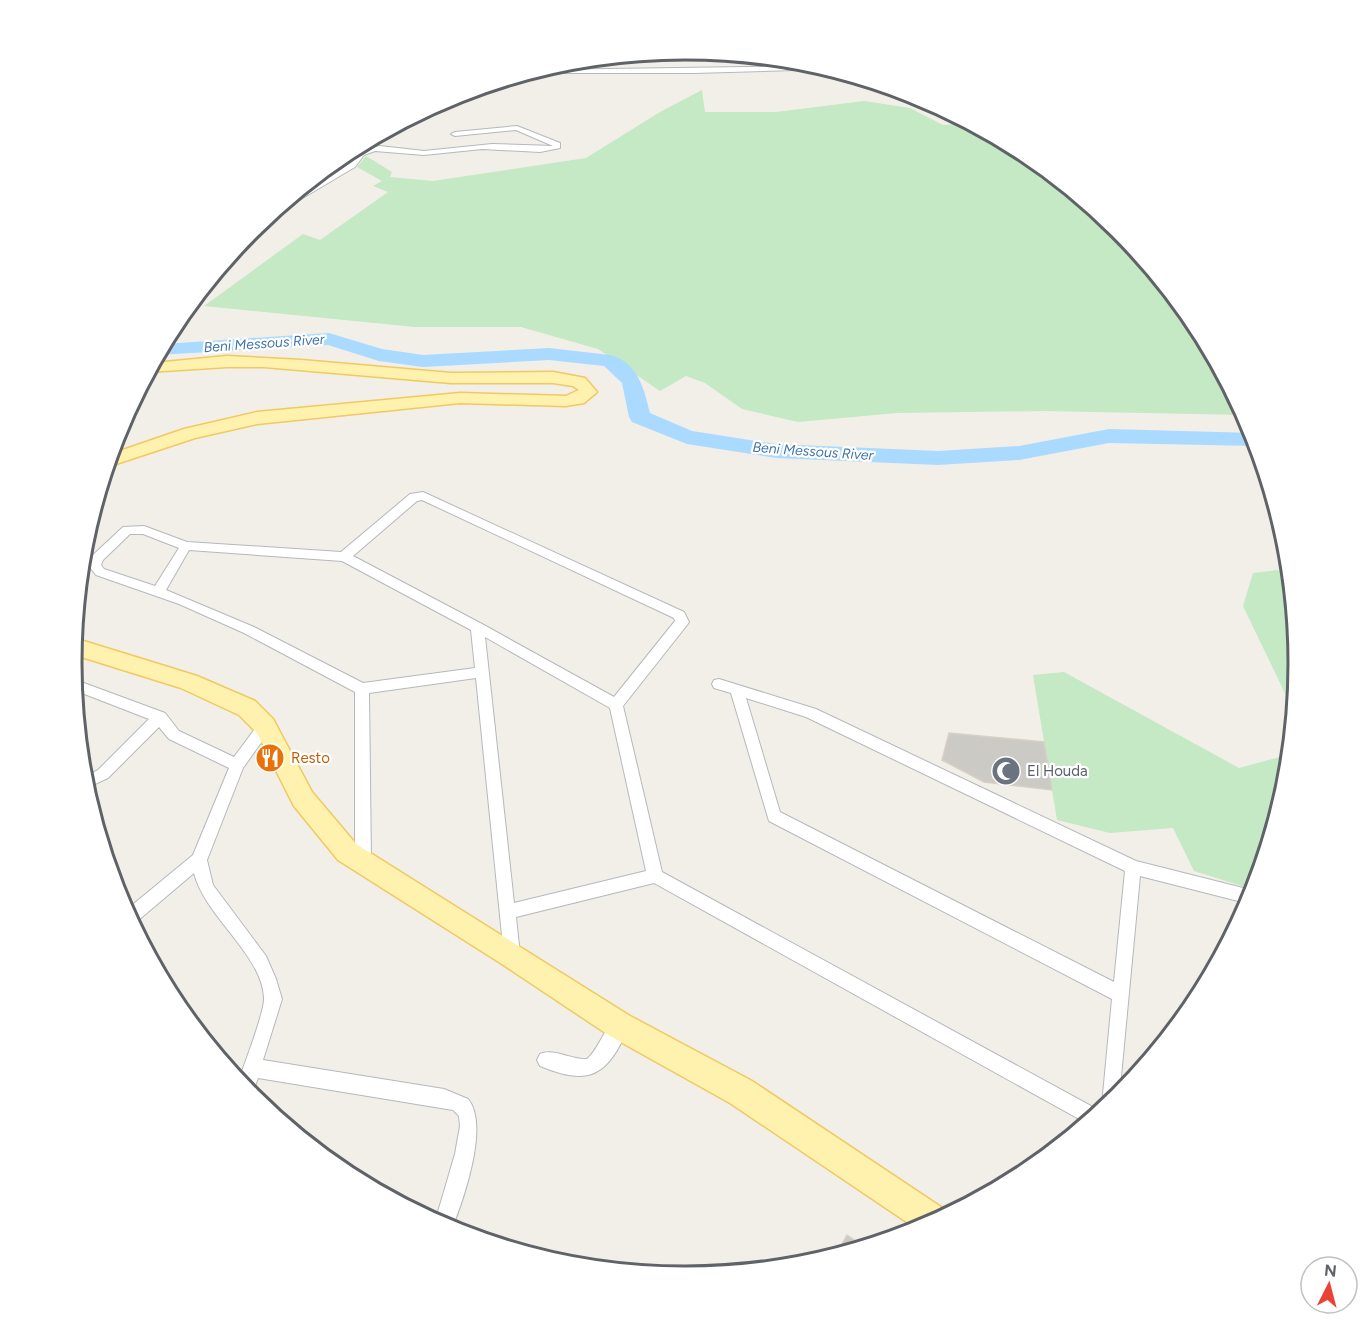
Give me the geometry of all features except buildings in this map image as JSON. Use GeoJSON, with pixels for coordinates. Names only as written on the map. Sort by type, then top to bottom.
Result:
{"type":"FeatureCollection","features":[{"type":"Feature","properties":{"kind":"main road"},"geometry":{"type":"LineString","coordinates":[[119,457],[190,433],[257,418],[460,398],[566,401],[578,399],[588,392],[582,384],[573,380],[419,376],[292,363],[213,362],[160,367]]}},
{"type":"Feature","properties":{"kind":"main road"},"geometry":{"type":"LineString","coordinates":[[82,649],[189,682],[247,708],[265,726],[303,799],[347,852],[512,955],[620,1026],[741,1092],[927,1216]]}},
{"type":"Feature","properties":{"kind":"street"},"geometry":{"type":"LineString","coordinates":[[569,72],[786,69]]}},
{"type":"Feature","properties":{"kind":"street"},"geometry":{"type":"LineString","coordinates":[[369,150],[375,148],[412,153],[439,153],[493,145],[549,150],[557,146],[517,128],[455,134]]}},
{"type":"Feature","properties":{"kind":"street"},"geometry":{"type":"LineString","coordinates":[[314,188],[352,165],[358,157]]}},
{"type":"Feature","properties":{"kind":"street"},"geometry":{"type":"LineString","coordinates":[[344,557],[414,497],[423,496],[679,615],[682,622],[616,705]]}},
{"type":"Feature","properties":{"kind":"street"},"geometry":{"type":"LineString","coordinates":[[481,672],[362,689],[249,630],[184,601],[100,572],[95,566],[97,558],[127,530],[135,528],[186,546],[344,557],[477,627],[616,705],[655,876]]}},
{"type":"Feature","properties":{"kind":"street"},"geometry":{"type":"LineString","coordinates":[[158,592],[186,546]]}},
{"type":"Feature","properties":{"kind":"street"},"geometry":{"type":"LineString","coordinates":[[477,627],[512,955]]}},
{"type":"Feature","properties":{"kind":"street"},"geometry":{"type":"LineString","coordinates":[[719,684],[811,713],[1133,867],[1242,895]]}},
{"type":"Feature","properties":{"kind":"street"},"geometry":{"type":"LineString","coordinates":[[83,687],[160,717],[174,735],[237,765]]}},
{"type":"Feature","properties":{"kind":"street"},"geometry":{"type":"LineString","coordinates":[[736,688],[774,816],[1121,995]]}},
{"type":"Feature","properties":{"kind":"street"},"geometry":{"type":"LineString","coordinates":[[362,689],[363,861]]}},
{"type":"Feature","properties":{"kind":"street"},"geometry":{"type":"LineString","coordinates":[[94,779],[103,774],[160,717]]}},
{"type":"Feature","properties":{"kind":"street"},"geometry":{"type":"LineString","coordinates":[[136,912],[199,860],[237,765],[265,726]]}},
{"type":"Feature","properties":{"kind":"street"},"geometry":{"type":"LineString","coordinates":[[199,860],[206,888],[260,963],[268,979],[273,999],[249,1080]]}},
{"type":"Feature","properties":{"kind":"street"},"geometry":{"type":"LineString","coordinates":[[1112,1090],[1133,867]]}},
{"type":"Feature","properties":{"kind":"street"},"geometry":{"type":"LineString","coordinates":[[508,912],[655,876],[1087,1113]]}},
{"type":"Feature","properties":{"kind":"street"},"geometry":{"type":"LineString","coordinates":[[546,1059],[582,1070],[596,1065],[620,1026]]}},
{"type":"Feature","properties":{"kind":"street"},"geometry":{"type":"LineString","coordinates":[[254,1068],[444,1098],[460,1104],[466,1110],[470,1128],[446,1217]]}},
{"type":"Feature","properties":{"kind":"green space"},"geometry":{"type":"Polygon","coordinates":[[[702,90],[705,112],[776,112],[864,101],[910,108],[943,125],[956,124],[1021,162],[1053,185],[1112,237],[1164,296],[1187,328],[1208,362],[1235,415],[1044,411],[897,413],[798,422],[742,409],[705,383],[686,376],[660,391],[598,349],[521,327],[415,327],[204,306],[303,234],[320,240],[388,192],[373,186],[382,181],[357,167],[366,156],[392,172],[390,177],[433,181],[586,158],[660,112],[702,90]]]}},
{"type":"Feature","properties":{"kind":"green space"},"geometry":{"type":"Polygon","coordinates":[[[359,157],[343,170],[337,171],[359,157]]]}},
{"type":"Feature","properties":{"kind":"green space"},"geometry":{"type":"Polygon","coordinates":[[[1277,570],[1282,572],[1288,624],[1288,700],[1243,606],[1253,573],[1277,570]]]}},
{"type":"Feature","properties":{"kind":"green space"},"geometry":{"type":"Polygon","coordinates":[[[1064,672],[1239,768],[1281,757],[1268,820],[1246,887],[1194,871],[1173,828],[1110,833],[1057,820],[1033,675],[1064,672]]]}},
{"type":"Feature","properties":{"kind":"waterway","name":"Beni Messous River"},"geometry":{"type":"LineString","coordinates":[[171,349],[329,339],[379,355],[423,361],[549,354],[610,361],[632,381],[640,417],[687,437],[776,451],[938,458],[1019,453],[1109,436],[1246,440]]}},
{"type":"Feature","properties":{"kind":"place","name":"Resto"},"geometry":{"type":"Point","coordinates":[270,758]}},
{"type":"Feature","properties":{"kind":"place","name":"El Houda"},"geometry":{"type":"Point","coordinates":[1006,771]}}]}
